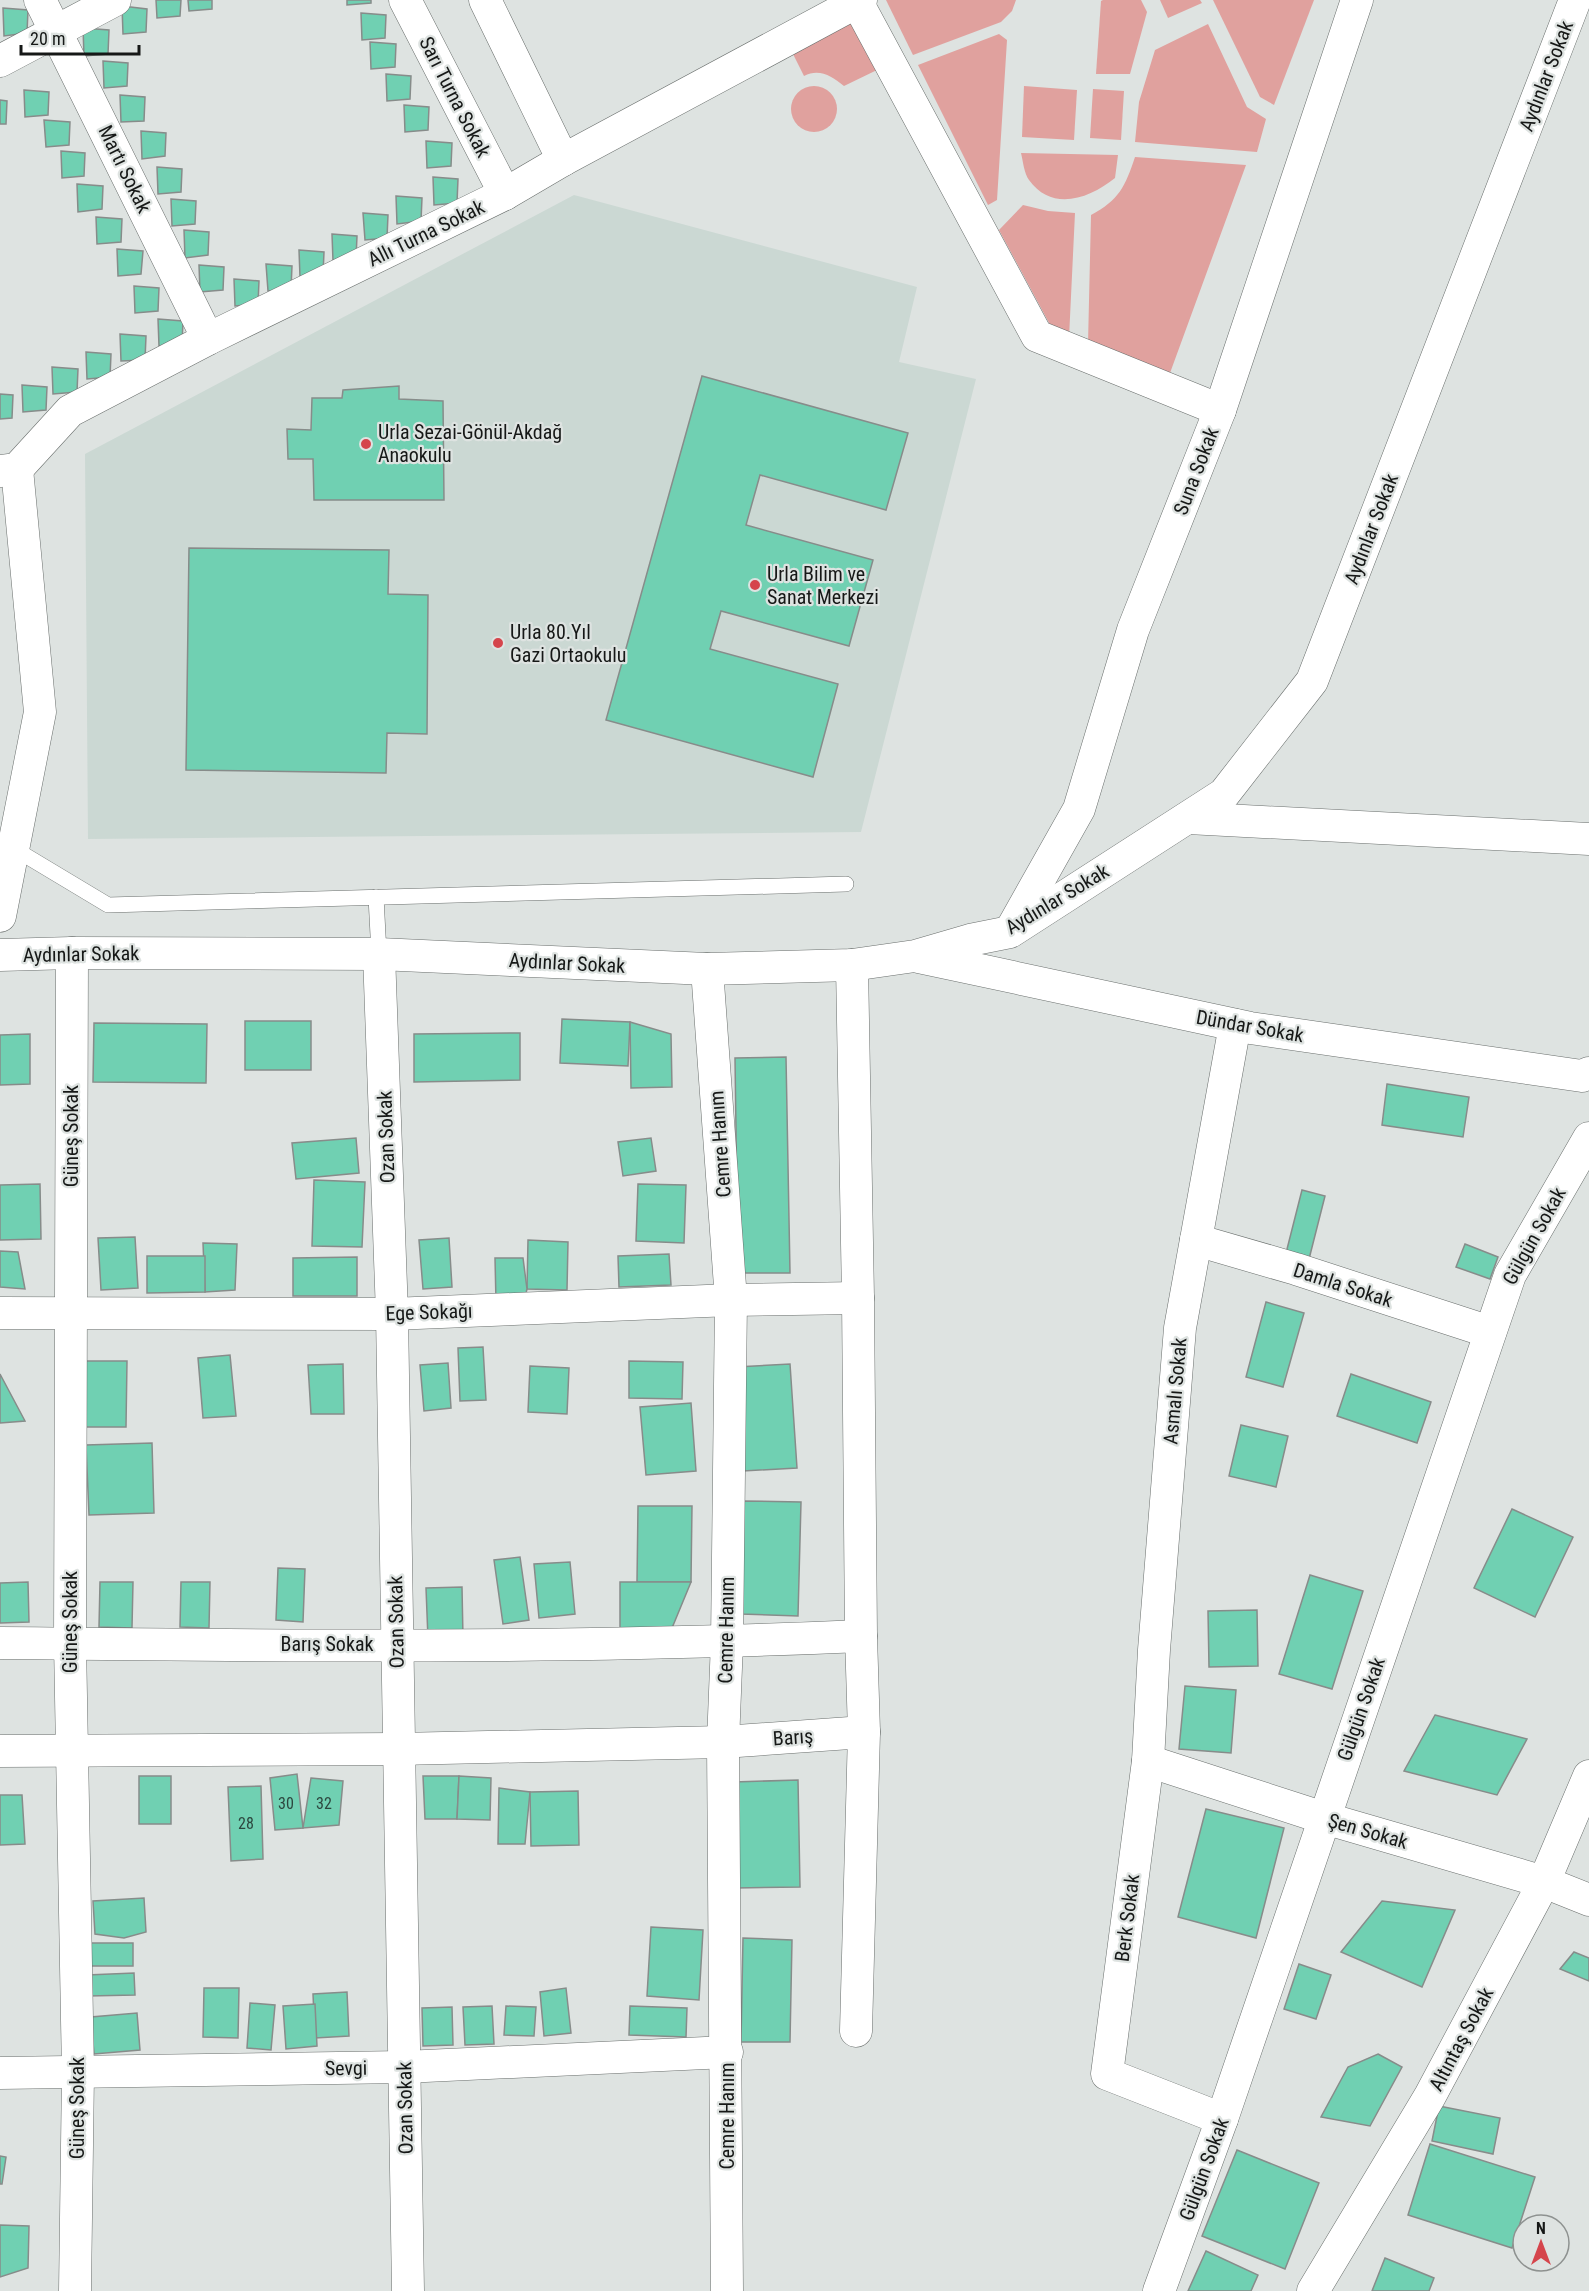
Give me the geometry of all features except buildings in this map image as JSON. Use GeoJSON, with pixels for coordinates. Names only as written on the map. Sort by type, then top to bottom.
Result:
{"type":"FeatureCollection","features":[{"type":"Feature","properties":{"kind":"street","name":"Martı Sokak"},"geometry":{"type":"LineString","coordinates":[[40,0],[208,339]]}},
{"type":"Feature","properties":{"kind":"street"},"geometry":{"type":"LineString","coordinates":[[0,61],[115,0]]}},
{"type":"Feature","properties":{"kind":"street","name":"Sarı Turna Sokak"},"geometry":{"type":"LineString","coordinates":[[405,0],[505,194]]}},
{"type":"Feature","properties":{"kind":"street"},"geometry":{"type":"LineString","coordinates":[[485,0],[563,160]]}},
{"type":"Feature","properties":{"kind":"street","name":"Suna Sokak"},"geometry":{"type":"LineString","coordinates":[[1010,932],[1079,808],[1133,630],[1220,410],[1357,0]]}},
{"type":"Feature","properties":{"kind":"street","name":"Aydınlar Sokak"},"geometry":{"type":"LineString","coordinates":[[0,955],[72,953],[379,954],[707,969],[852,965],[915,956],[970,940],[1010,932],[1224,794],[1312,681],[1575,0]]}},
{"type":"Feature","properties":{"kind":"street"},"geometry":{"type":"LineString","coordinates":[[858,1],[1037,336],[1220,410]]}},
{"type":"Feature","properties":{"kind":"street","name":"Allı Turna Sokak"},"geometry":{"type":"LineString","coordinates":[[8,470],[70,411],[208,339],[505,194],[563,160],[858,1]]}},
{"type":"Feature","properties":{"kind":"street"},"geometry":{"type":"LineString","coordinates":[[0,916],[40,712],[8,470]]}},
{"type":"Feature","properties":{"kind":"street"},"geometry":{"type":"LineString","coordinates":[[1188,818],[1589,839]]}},
{"type":"Feature","properties":{"kind":"street","name":"Güneş Sokak"},"geometry":{"type":"LineString","coordinates":[[72,953],[70,1643],[78,2073],[75,2291]]}},
{"type":"Feature","properties":{"kind":"street","name":"Ozan Sokak"},"geometry":{"type":"LineString","coordinates":[[379,954],[392,1314],[408,2291]]}},
{"type":"Feature","properties":{"kind":"street","name":"Dündar Sokak"},"geometry":{"type":"LineString","coordinates":[[915,956],[1235,1025],[1582,1076],[1589,1073]]}},
{"type":"Feature","properties":{"kind":"street"},"geometry":{"type":"LineString","coordinates":[[852,965],[864,1732],[856,2031]]}},
{"type":"Feature","properties":{"kind":"street","name":"Cemre Hanım"},"geometry":{"type":"LineString","coordinates":[[707,969],[731,1300],[727,1642],[723,1742],[728,2291]]}},
{"type":"Feature","properties":{"kind":"street","name":"Asmalı Sokak"},"geometry":{"type":"LineString","coordinates":[[1148,1761],[1154,1650],[1180,1328],[1235,1025]]}},
{"type":"Feature","properties":{"kind":"street","name":"Gülgün Sokak"},"geometry":{"type":"LineString","coordinates":[[1159,2291],[1222,2119],[1510,1275],[1589,1138]]}},
{"type":"Feature","properties":{"kind":"street","name":"Damla Sokak"},"geometry":{"type":"LineString","coordinates":[[1196,1240],[1296,1269],[1490,1332]]}},
{"type":"Feature","properties":{"kind":"street","name":"Ege Sokağı"},"geometry":{"type":"LineString","coordinates":[[0,1313],[392,1314],[731,1300],[858,1298]]}},
{"type":"Feature","properties":{"kind":"street","name":"Barış Sokak"},"geometry":{"type":"LineString","coordinates":[[0,1642],[397,1644],[727,1642],[861,1636]]}},
{"type":"Feature","properties":{"kind":"street","name":"Barış"},"geometry":{"type":"LineString","coordinates":[[723,1742],[864,1732]]}},
{"type":"Feature","properties":{"kind":"street"},"geometry":{"type":"LineString","coordinates":[[0,1751],[398,1749],[723,1742]]}},
{"type":"Feature","properties":{"kind":"street","name":"Şen Sokak"},"geometry":{"type":"LineString","coordinates":[[1148,1761],[1324,1818],[1544,1882],[1589,1900]]}},
{"type":"Feature","properties":{"kind":"street","name":"Berk Sokak"},"geometry":{"type":"LineString","coordinates":[[1148,1761],[1107,2074],[1222,2119]]}},
{"type":"Feature","properties":{"kind":"street","name":"Altıntaş Sokak"},"geometry":{"type":"LineString","coordinates":[[1313,2291],[1430,2096],[1544,1882],[1589,1776]]}},
{"type":"Feature","properties":{"kind":"street","name":"Sevgi"},"geometry":{"type":"LineString","coordinates":[[0,2073],[404,2067],[727,2052]]}},
{"type":"Feature","properties":{"kind":"lane"},"geometry":{"type":"LineString","coordinates":[[13,848],[108,905],[846,884]]}},
{"type":"Feature","properties":{"kind":"lane"},"geometry":{"type":"LineString","coordinates":[[376,897],[379,954]]}},
{"type":"Feature","properties":{"kind":"shaded area"},"geometry":{"type":"Polygon","coordinates":[[[886,0],[1016,0],[1012,11],[1001,22],[913,55],[886,0]]]}},
{"type":"Feature","properties":{"kind":"shaded area"},"geometry":{"type":"Polygon","coordinates":[[[1141,0],[1147,12],[1130,74],[1096,74],[1101,1],[1141,0]]]}},
{"type":"Feature","properties":{"kind":"shaded area"},"geometry":{"type":"Polygon","coordinates":[[[1160,0],[1200,0],[1202,3],[1168,18],[1160,0]]]}},
{"type":"Feature","properties":{"kind":"shaded area"},"geometry":{"type":"Polygon","coordinates":[[[1213,0],[1314,0],[1274,105],[1260,97],[1213,0]]]}},
{"type":"Feature","properties":{"kind":"shaded area"},"geometry":{"type":"Polygon","coordinates":[[[853,20],[877,70],[844,86],[825,74],[815,73],[804,76],[791,50],[853,20]]]}},
{"type":"Feature","properties":{"kind":"shaded area"},"geometry":{"type":"Polygon","coordinates":[[[1208,24],[1247,107],[1266,119],[1257,152],[1135,142],[1139,102],[1155,50],[1208,24]]]}},
{"type":"Feature","properties":{"kind":"shaded area"},"geometry":{"type":"Polygon","coordinates":[[[999,34],[1007,40],[997,200],[988,205],[918,65],[999,34]]]}},
{"type":"Feature","properties":{"kind":"shaded area"},"geometry":{"type":"Polygon","coordinates":[[[814,86],[830,93],[837,109],[830,125],[814,132],[798,125],[791,109],[798,93],[814,86]]]}},
{"type":"Feature","properties":{"kind":"shaded area"},"geometry":{"type":"Polygon","coordinates":[[[1024,86],[1077,90],[1074,140],[1022,137],[1024,86]]]}},
{"type":"Feature","properties":{"kind":"shaded area"},"geometry":{"type":"Polygon","coordinates":[[[1093,89],[1124,91],[1121,140],[1090,138],[1093,89]]]}},
{"type":"Feature","properties":{"kind":"shaded area"},"geometry":{"type":"Polygon","coordinates":[[[1021,153],[1118,155],[1115,178],[1094,192],[1071,199],[1059,199],[1038,190],[1029,180],[1021,153]]]}},
{"type":"Feature","properties":{"kind":"shaded area"},"geometry":{"type":"Polygon","coordinates":[[[1135,157],[1246,165],[1170,373],[1088,344],[1091,215],[1108,204],[1120,192],[1135,157]]]}},
{"type":"Feature","properties":{"kind":"shaded area","name":"Urla 80.Yıl Gazi Ortaokulu"},"geometry":{"type":"Polygon","coordinates":[[[574,195],[917,287],[899,362],[976,379],[861,832],[88,839],[85,454],[574,195]]]}},
{"type":"Feature","properties":{"kind":"shaded area"},"geometry":{"type":"Polygon","coordinates":[[[1023,205],[1048,211],[1075,213],[1069,338],[1055,334],[999,230],[1023,205]]]}},
{"type":"Feature","properties":{"kind":"place","name":"Urla Sezai-Gönül-Akdağ Anaokulu"},"geometry":{"type":"Point","coordinates":[366,444]}},
{"type":"Feature","properties":{"kind":"place","name":"Urla Bilim ve Sanat Merkezi"},"geometry":{"type":"Point","coordinates":[755,585]}},
{"type":"Feature","properties":{"kind":"place","name":"Urla 80.Yıl Gazi Ortaokulu"},"geometry":{"type":"Point","coordinates":[498,643]}}]}
